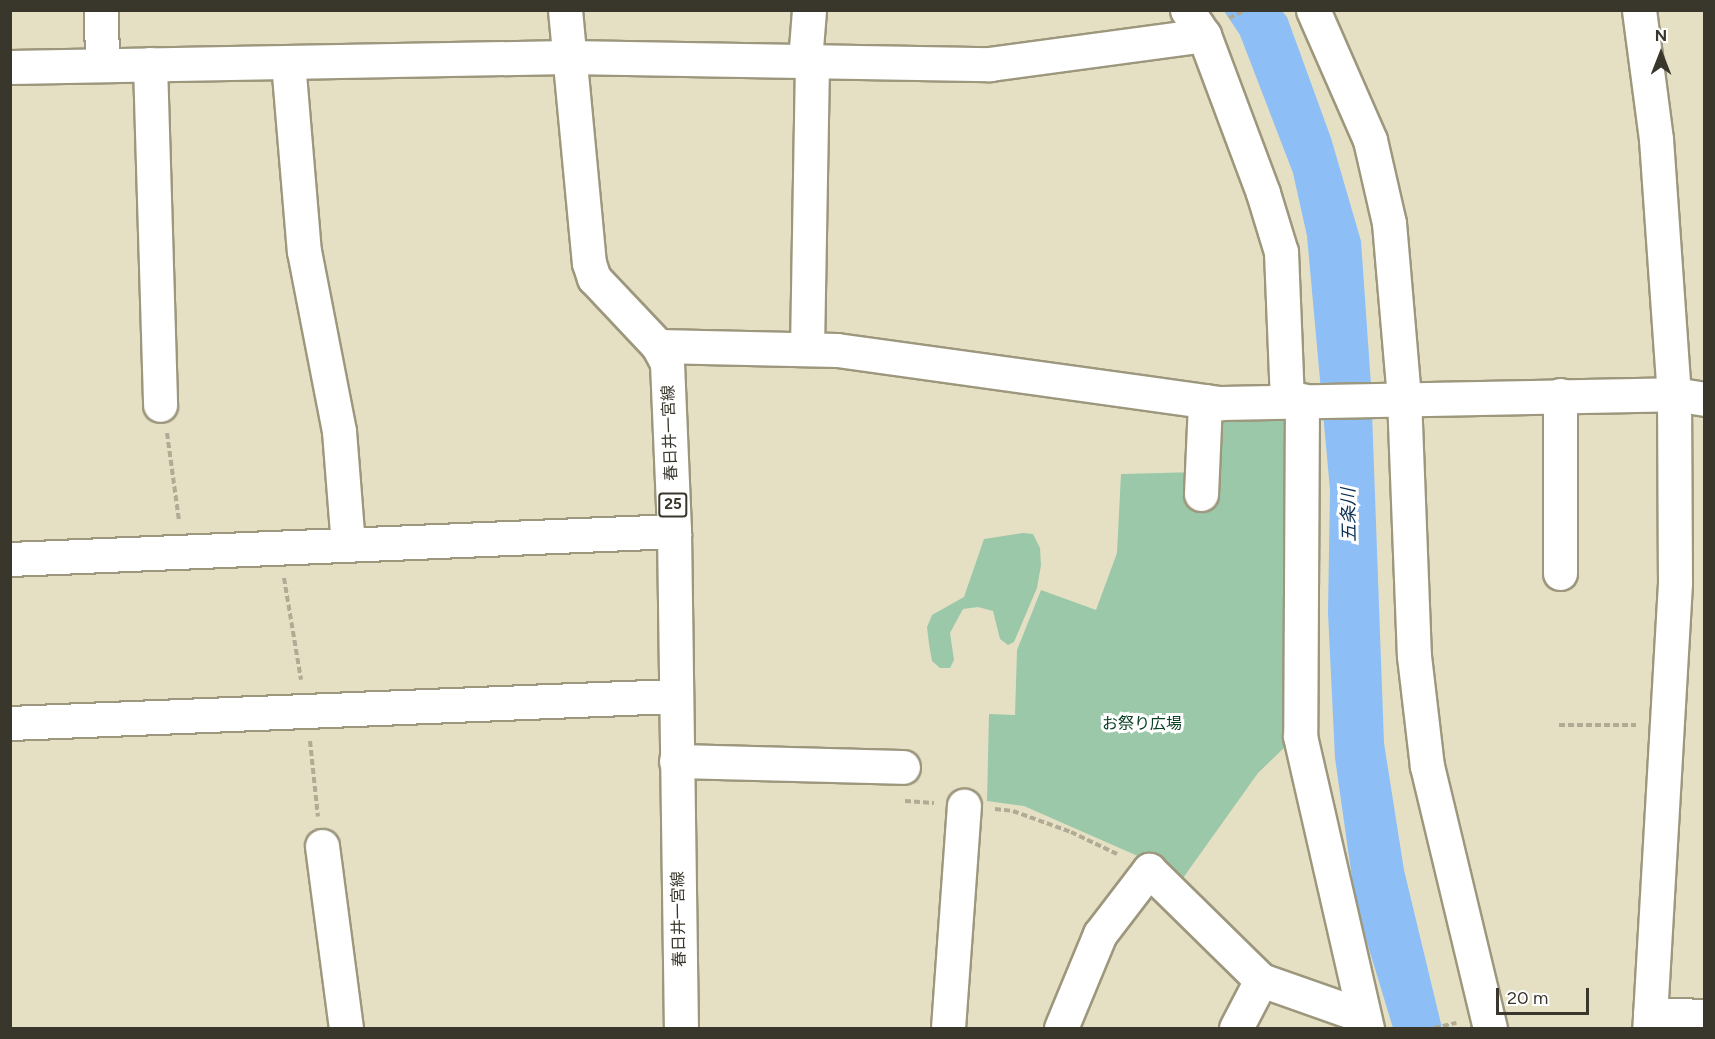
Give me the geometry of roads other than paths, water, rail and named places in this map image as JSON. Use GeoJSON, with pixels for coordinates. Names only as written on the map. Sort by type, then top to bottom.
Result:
{"type":"FeatureCollection","features":[{"type":"Feature","properties":{"kind":"street"},"geometry":{"type":"LineString","coordinates":[[101,10],[102,66]]}},
{"type":"Feature","properties":{"kind":"street","name":"春日井一宮線"},"geometry":{"type":"LineString","coordinates":[[565,10],[589,263],[594,278],[609,297],[658,346],[667,363],[674,531],[681,1029]]}},
{"type":"Feature","properties":{"kind":"street"},"geometry":{"type":"LineString","coordinates":[[807,349],[809,10]]}},
{"type":"Feature","properties":{"kind":"street"},"geometry":{"type":"LineString","coordinates":[[1313,10],[1370,140],[1389,223],[1404,397],[1414,656],[1427,766],[1490,1029]]}},
{"type":"Feature","properties":{"kind":"street"},"geometry":{"type":"LineString","coordinates":[[1639,10],[1689,396],[1675,583],[1649,1021],[1704,1016]]}},
{"type":"Feature","properties":{"kind":"street"},"geometry":{"type":"LineString","coordinates":[[10,67],[568,57],[990,64],[1196,23],[1263,193],[1281,252],[1295,400],[1300,736],[1365,1022]]}},
{"type":"Feature","properties":{"kind":"street"},"geometry":{"type":"LineString","coordinates":[[288,62],[304,251],[339,431],[348,545]]}},
{"type":"Feature","properties":{"kind":"street"},"geometry":{"type":"LineString","coordinates":[[150,64],[160,405]]}},
{"type":"Feature","properties":{"kind":"street"},"geometry":{"type":"LineString","coordinates":[[658,346],[837,350],[1205,401],[1560,395],[1689,396]]}},
{"type":"Feature","properties":{"kind":"street"},"geometry":{"type":"LineString","coordinates":[[1560,395],[1560,573]]}},
{"type":"Feature","properties":{"kind":"street"},"geometry":{"type":"LineString","coordinates":[[1201,494],[1205,401]]}},
{"type":"Feature","properties":{"kind":"street"},"geometry":{"type":"LineString","coordinates":[[10,559],[674,531]]}},
{"type":"Feature","properties":{"kind":"street"},"geometry":{"type":"LineString","coordinates":[[10,723],[675,696]]}},
{"type":"Feature","properties":{"kind":"street"},"geometry":{"type":"LineString","coordinates":[[676,762],[903,767]]}},
{"type":"Feature","properties":{"kind":"street"},"geometry":{"type":"LineString","coordinates":[[948,1029],[964,806]]}},
{"type":"Feature","properties":{"kind":"street"},"geometry":{"type":"LineString","coordinates":[[322,846],[346,1029]]}},
{"type":"Feature","properties":{"kind":"street"},"geometry":{"type":"LineString","coordinates":[[1061,1029],[1100,934],[1149,870],[1261,981],[1365,1022]]}},
{"type":"Feature","properties":{"kind":"street"},"geometry":{"type":"LineString","coordinates":[[1236,1029],[1261,981]]}},
{"type":"Feature","properties":{"kind":"water","name":"五条川"},"geometry":{"type":"Polygon","coordinates":[[[1224,11],[1282,11],[1287,17],[1331,138],[1361,241],[1371,385],[1384,743],[1404,870],[1442,1028],[1393,1028],[1356,906],[1335,758],[1328,613],[1330,490],[1307,236],[1293,173],[1240,35],[1224,11]]]}},
{"type":"Feature","properties":{"kind":"park label","name":"お祭り広場"},"geometry":{"type":"Point","coordinates":[1142,724]}}]}
